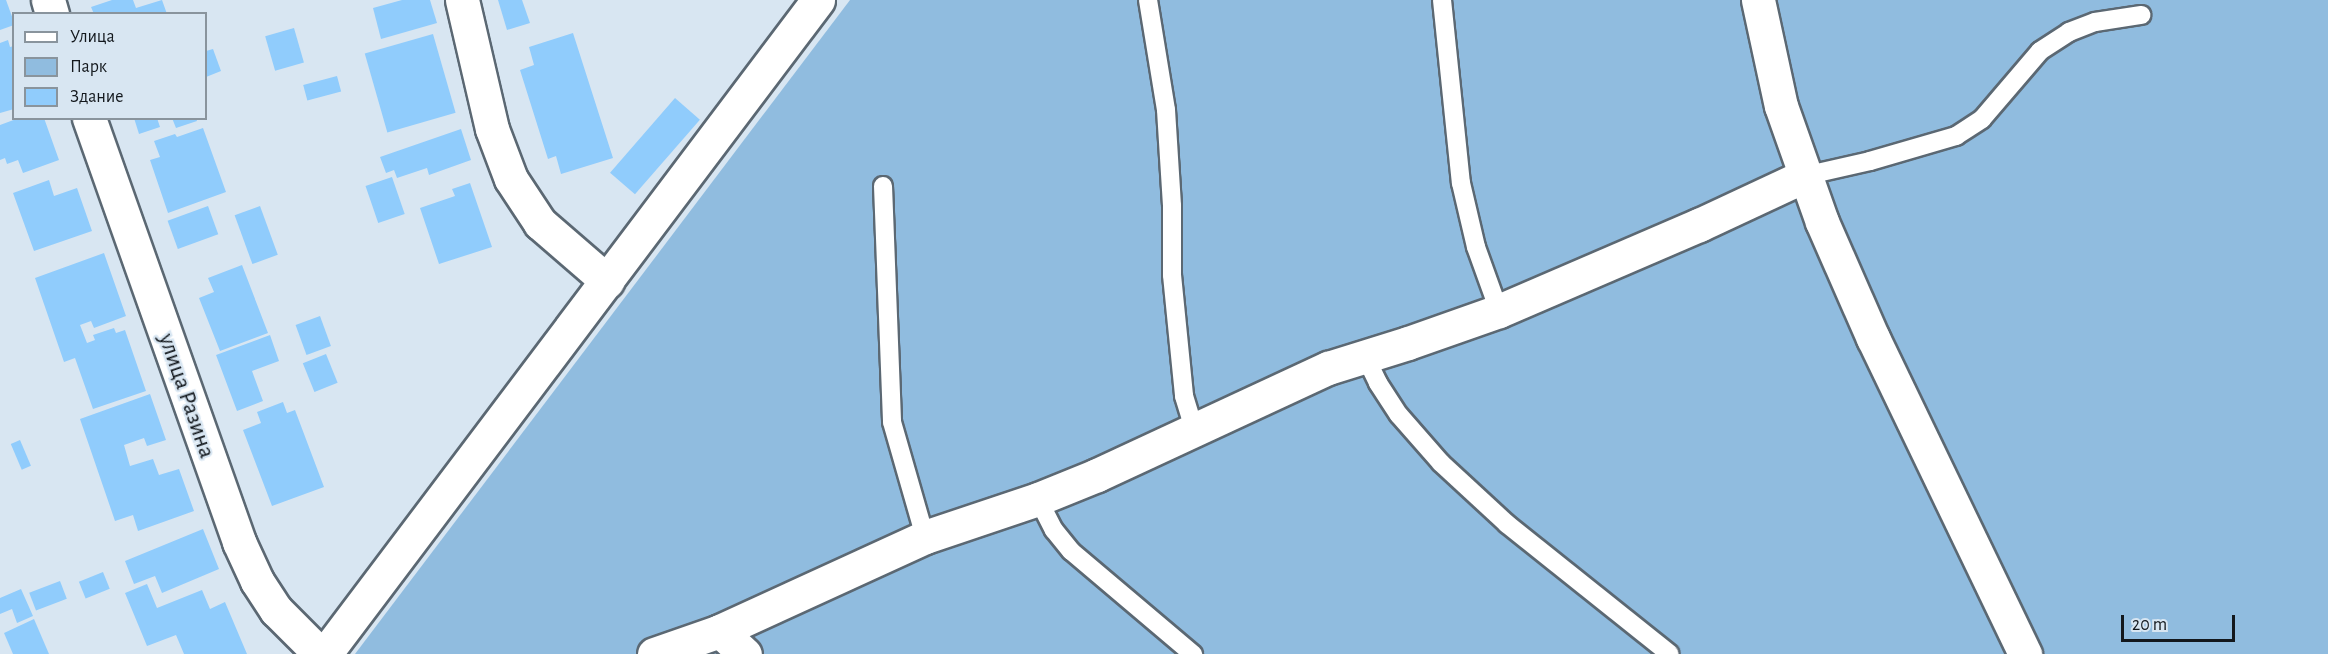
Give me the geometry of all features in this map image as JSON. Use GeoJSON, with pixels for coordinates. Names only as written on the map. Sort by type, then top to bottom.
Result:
{"type":"FeatureCollection","features":[{"type":"Feature","properties":{"kind":"street"},"geometry":{"type":"LineString","coordinates":[[462,0],[492,129],[511,179],[540,223],[607,281]]}},
{"type":"Feature","properties":{"kind":"street"},"geometry":{"type":"LineString","coordinates":[[324,654],[818,0]]}},
{"type":"Feature","properties":{"kind":"street"},"geometry":{"type":"LineString","coordinates":[[1758,0],[1781,106],[1804,176],[1873,338],[2025,654]]}},
{"type":"Feature","properties":{"kind":"street","name":"улица Разина"},"geometry":{"type":"LineString","coordinates":[[90,120],[239,543],[257,582],[276,610],[320,654]]}},
{"type":"Feature","properties":{"kind":"street"},"geometry":{"type":"LineString","coordinates":[[654,654],[720,631],[924,537],[1038,499],[1097,475],[1194,428],[1328,368],[1499,311],[1699,225],[1804,176]]}},
{"type":"Feature","properties":{"kind":"street"},"geometry":{"type":"LineString","coordinates":[[720,631],[745,654]]}},
{"type":"Feature","properties":{"kind":"lane"},"geometry":{"type":"LineString","coordinates":[[1148,0],[1166,110],[1171,194],[1172,275],[1184,396],[1194,428]]}},
{"type":"Feature","properties":{"kind":"lane"},"geometry":{"type":"LineString","coordinates":[[1442,0],[1461,183],[1476,247],[1499,311]]}},
{"type":"Feature","properties":{"kind":"lane"},"geometry":{"type":"LineString","coordinates":[[1804,176],[1848,167],[1956,136],[1982,119],[2040,51],[2069,32],[2095,22],[2141,15]]}},
{"type":"Feature","properties":{"kind":"lane"},"geometry":{"type":"LineString","coordinates":[[883,186],[892,422],[924,537]]}},
{"type":"Feature","properties":{"kind":"lane"},"geometry":{"type":"LineString","coordinates":[[1365,356],[1378,383],[1399,416],[1441,463],[1507,524],[1670,654]]}},
{"type":"Feature","properties":{"kind":"lane"},"geometry":{"type":"LineString","coordinates":[[1038,499],[1054,530],[1071,551],[1193,654]]}},
{"type":"Feature","properties":{"kind":"green space"},"geometry":{"type":"Polygon","coordinates":[[[850,0],[2328,0],[2328,654],[355,654],[850,0]]]}},
{"type":"Feature","properties":{"kind":"building"},"geometry":{"type":"Polygon","coordinates":[[[0,0],[6,0],[12,16],[12,26],[0,30],[0,0]]]}},
{"type":"Feature","properties":{"kind":"building"},"geometry":{"type":"Polygon","coordinates":[[[112,0],[133,0],[136,8],[162,0],[166,12],[93,12],[91,7],[112,0]]]}},
{"type":"Feature","properties":{"kind":"building"},"geometry":{"type":"Polygon","coordinates":[[[402,0],[430,0],[437,23],[381,39],[373,8],[402,0]]]}},
{"type":"Feature","properties":{"kind":"building"},"geometry":{"type":"Polygon","coordinates":[[[498,0],[522,0],[530,23],[507,30],[498,0]]]}},
{"type":"Feature","properties":{"kind":"building"},"geometry":{"type":"Polygon","coordinates":[[[294,28],[304,63],[275,71],[265,36],[294,28]]]}},
{"type":"Feature","properties":{"kind":"building"},"geometry":{"type":"Polygon","coordinates":[[[573,33],[613,158],[561,174],[556,156],[548,159],[520,70],[534,65],[529,47],[573,33]]]}},
{"type":"Feature","properties":{"kind":"building"},"geometry":{"type":"Polygon","coordinates":[[[433,34],[456,113],[387,132],[365,54],[433,34]]]}},
{"type":"Feature","properties":{"kind":"building"},"geometry":{"type":"Polygon","coordinates":[[[8,40],[10,47],[12,46],[12,110],[0,113],[0,43],[8,40]]]}},
{"type":"Feature","properties":{"kind":"building"},"geometry":{"type":"Polygon","coordinates":[[[213,49],[221,71],[207,77],[207,51],[213,49]]]}},
{"type":"Feature","properties":{"kind":"building"},"geometry":{"type":"Polygon","coordinates":[[[337,76],[341,91],[307,101],[303,85],[337,76]]]}},
{"type":"Feature","properties":{"kind":"building"},"geometry":{"type":"Polygon","coordinates":[[[675,98],[700,120],[635,194],[610,173],[675,98]]]}},
{"type":"Feature","properties":{"kind":"building"},"geometry":{"type":"Polygon","coordinates":[[[14,120],[45,120],[59,160],[23,173],[18,160],[7,164],[5,158],[0,160],[0,125],[14,120]]]}},
{"type":"Feature","properties":{"kind":"building"},"geometry":{"type":"Polygon","coordinates":[[[135,120],[158,120],[160,127],[139,134],[135,120]]]}},
{"type":"Feature","properties":{"kind":"building"},"geometry":{"type":"Polygon","coordinates":[[[173,120],[197,120],[197,121],[176,128],[173,120]]]}},
{"type":"Feature","properties":{"kind":"building"},"geometry":{"type":"Polygon","coordinates":[[[203,128],[226,192],[168,213],[150,160],[160,157],[154,141],[175,134],[177,137],[203,128]]]}},
{"type":"Feature","properties":{"kind":"building"},"geometry":{"type":"Polygon","coordinates":[[[461,129],[471,160],[429,175],[427,168],[397,178],[394,170],[386,173],[380,157],[461,129]]]}},
{"type":"Feature","properties":{"kind":"building"},"geometry":{"type":"Polygon","coordinates":[[[392,177],[405,214],[378,223],[366,186],[392,177]]]}},
{"type":"Feature","properties":{"kind":"building"},"geometry":{"type":"Polygon","coordinates":[[[49,180],[54,196],[77,188],[92,231],[34,251],[13,193],[49,180]]]}},
{"type":"Feature","properties":{"kind":"building"},"geometry":{"type":"Polygon","coordinates":[[[470,183],[492,247],[439,264],[420,208],[455,196],[452,189],[470,183]]]}},
{"type":"Feature","properties":{"kind":"building"},"geometry":{"type":"Polygon","coordinates":[[[208,206],[218,234],[178,249],[168,221],[208,206]]]}},
{"type":"Feature","properties":{"kind":"building"},"geometry":{"type":"Polygon","coordinates":[[[260,206],[278,255],[252,264],[235,215],[260,206]]]}},
{"type":"Feature","properties":{"kind":"building"},"geometry":{"type":"Polygon","coordinates":[[[104,253],[126,316],[94,328],[91,321],[80,325],[87,343],[95,340],[93,335],[114,328],[116,333],[125,330],[146,391],[93,409],[75,358],[64,362],[35,278],[104,253]]]}},
{"type":"Feature","properties":{"kind":"building"},"geometry":{"type":"Polygon","coordinates":[[[242,265],[268,333],[220,351],[199,298],[214,292],[208,278],[242,265]]]}},
{"type":"Feature","properties":{"kind":"building"},"geometry":{"type":"Polygon","coordinates":[[[320,316],[331,346],[307,355],[296,325],[320,316]]]}},
{"type":"Feature","properties":{"kind":"building"},"geometry":{"type":"Polygon","coordinates":[[[270,335],[279,361],[252,371],[263,401],[237,411],[216,355],[270,335]]]}},
{"type":"Feature","properties":{"kind":"building"},"geometry":{"type":"Polygon","coordinates":[[[326,354],[338,383],[314,392],[303,363],[326,354]]]}},
{"type":"Feature","properties":{"kind":"building"},"geometry":{"type":"Polygon","coordinates":[[[150,394],[166,440],[147,446],[144,438],[124,445],[130,466],[153,459],[159,475],[179,469],[194,511],[138,531],[133,515],[115,521],[80,419],[150,394]]]}},
{"type":"Feature","properties":{"kind":"building"},"geometry":{"type":"Polygon","coordinates":[[[283,402],[287,413],[295,410],[324,487],[272,506],[243,430],[261,423],[257,412],[283,402]]]}},
{"type":"Feature","properties":{"kind":"building"},"geometry":{"type":"Polygon","coordinates":[[[20,440],[31,466],[22,470],[11,444],[20,440]]]}},
{"type":"Feature","properties":{"kind":"building"},"geometry":{"type":"Polygon","coordinates":[[[203,529],[219,569],[162,593],[155,576],[134,584],[125,561],[203,529]]]}},
{"type":"Feature","properties":{"kind":"building"},"geometry":{"type":"Polygon","coordinates":[[[103,572],[110,589],[86,598],[79,582],[103,572]]]}},
{"type":"Feature","properties":{"kind":"building"},"geometry":{"type":"Polygon","coordinates":[[[60,581],[67,599],[36,611],[29,593],[60,581]]]}},
{"type":"Feature","properties":{"kind":"building"},"geometry":{"type":"Polygon","coordinates":[[[147,584],[157,608],[202,590],[210,609],[225,602],[247,654],[184,654],[176,635],[147,646],[125,593],[147,584]]]}},
{"type":"Feature","properties":{"kind":"building"},"geometry":{"type":"Polygon","coordinates":[[[21,589],[33,616],[17,623],[12,609],[0,614],[0,598],[21,589]]]}},
{"type":"Feature","properties":{"kind":"building"},"geometry":{"type":"Polygon","coordinates":[[[34,619],[49,654],[13,654],[4,633],[34,619]]]}}]}
